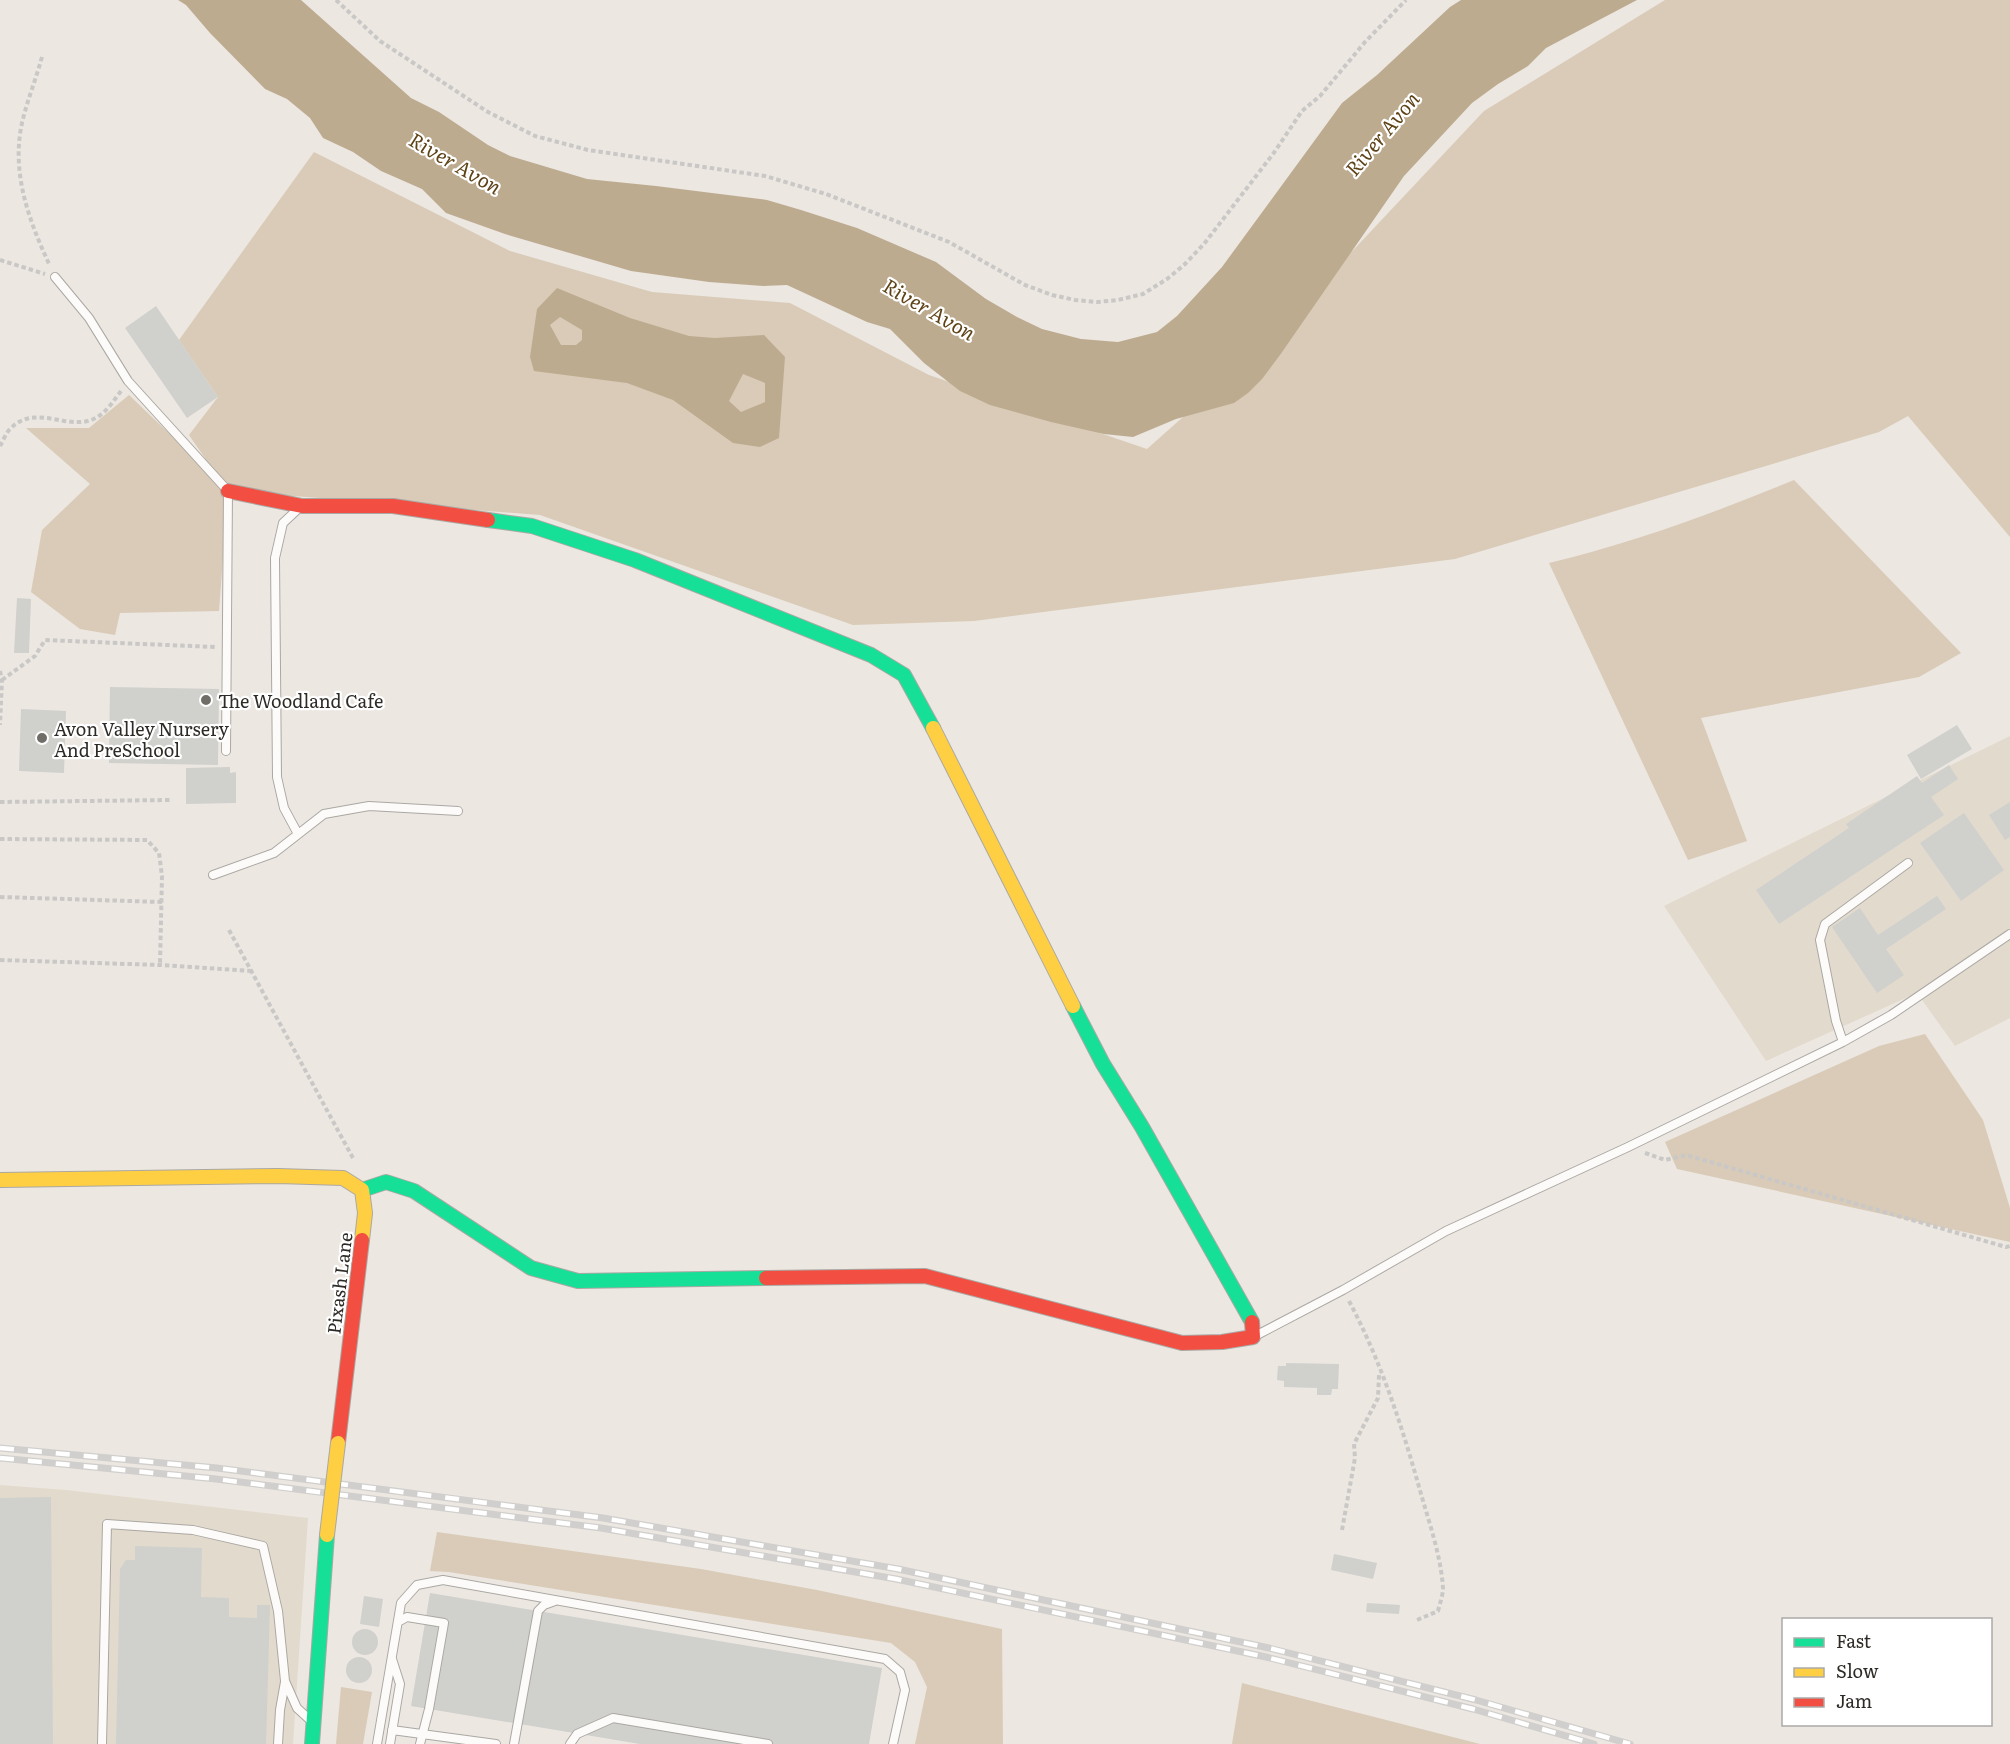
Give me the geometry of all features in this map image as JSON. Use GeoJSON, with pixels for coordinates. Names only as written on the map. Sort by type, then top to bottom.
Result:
{"type":"FeatureCollection","features":[{"type":"Feature","properties":{"kind":"street"},"geometry":{"type":"LineString","coordinates":[[0,1180],[278,1176],[343,1178],[362,1190],[386,1182],[414,1191],[531,1268],[578,1281],[925,1276],[1182,1343],[1222,1342],[1253,1337],[1252,1320],[1142,1127],[1103,1064],[946,750],[904,675],[871,656],[733,598],[635,560],[532,526],[393,507],[302,506],[228,490]]}},
{"type":"Feature","properties":{"kind":"street","name":"Pixash Lane"},"geometry":{"type":"LineString","coordinates":[[312,1744],[327,1535],[365,1213],[362,1190]]}},
{"type":"Feature","properties":{"kind":"lane"},"geometry":{"type":"LineString","coordinates":[[55,277],[89,318],[128,381],[228,490],[226,751]]}},
{"type":"Feature","properties":{"kind":"lane"},"geometry":{"type":"LineString","coordinates":[[298,834],[284,808],[277,777],[275,558],[283,523],[302,506]]}},
{"type":"Feature","properties":{"kind":"lane"},"geometry":{"type":"LineString","coordinates":[[213,875],[274,853],[324,814],[369,806],[458,811]]}},
{"type":"Feature","properties":{"kind":"lane"},"geometry":{"type":"LineString","coordinates":[[1843,1042],[1836,1022],[1820,940],[1825,924],[1908,863]]}},
{"type":"Feature","properties":{"kind":"lane"},"geometry":{"type":"LineString","coordinates":[[1253,1337],[1343,1290],[1446,1231],[1628,1147],[1843,1042],[1891,1015],[2010,934]]}},
{"type":"Feature","properties":{"kind":"lane"},"geometry":{"type":"LineString","coordinates":[[102,1744],[107,1524],[193,1530],[263,1546],[278,1611],[285,1681],[278,1744]]}},
{"type":"Feature","properties":{"kind":"lane"},"geometry":{"type":"LineString","coordinates":[[376,1744],[401,1603],[417,1585],[443,1580],[885,1659],[900,1672],[905,1690],[892,1742]]}},
{"type":"Feature","properties":{"kind":"lane"},"geometry":{"type":"LineString","coordinates":[[514,1744],[538,1611],[544,1605],[557,1600]]}},
{"type":"Feature","properties":{"kind":"lane"},"geometry":{"type":"LineString","coordinates":[[398,1622],[407,1617],[444,1623],[424,1734],[420,1744]]}},
{"type":"Feature","properties":{"kind":"lane"},"geometry":{"type":"LineString","coordinates":[[390,1744],[400,1684],[392,1657]]}},
{"type":"Feature","properties":{"kind":"lane"},"geometry":{"type":"LineString","coordinates":[[285,1681],[297,1708],[314,1725]]}},
{"type":"Feature","properties":{"kind":"lane"},"geometry":{"type":"LineString","coordinates":[[570,1744],[578,1734],[612,1718],[768,1744]]}},
{"type":"Feature","properties":{"kind":"lane"},"geometry":{"type":"LineString","coordinates":[[392,1730],[497,1744]]}},
{"type":"Feature","properties":{"kind":"path"},"geometry":{"type":"LineString","coordinates":[[336,0],[380,41],[488,112],[535,136],[588,150],[765,176],[826,194],[949,242],[1025,285],[1052,295],[1097,302],[1143,294],[1184,266],[1204,244],[1273,154],[1302,111],[1320,96],[1365,42],[1406,0]]}},
{"type":"Feature","properties":{"kind":"path"},"geometry":{"type":"LineString","coordinates":[[42,57],[22,125],[19,170],[27,212],[55,277]]}},
{"type":"Feature","properties":{"kind":"path"},"geometry":{"type":"LineString","coordinates":[[0,260],[55,277]]}},
{"type":"Feature","properties":{"kind":"path"},"geometry":{"type":"LineString","coordinates":[[0,446],[9,429],[28,417],[84,422],[98,417],[109,407],[128,381]]}},
{"type":"Feature","properties":{"kind":"path"},"geometry":{"type":"LineString","coordinates":[[2,680],[35,656],[45,640],[227,647]]}},
{"type":"Feature","properties":{"kind":"path"},"geometry":{"type":"LineString","coordinates":[[0,671],[2,680],[0,725]]}},
{"type":"Feature","properties":{"kind":"path"},"geometry":{"type":"LineString","coordinates":[[0,802],[171,800]]}},
{"type":"Feature","properties":{"kind":"path"},"geometry":{"type":"LineString","coordinates":[[0,839],[147,840],[159,853],[162,876],[160,964]]}},
{"type":"Feature","properties":{"kind":"path"},"geometry":{"type":"LineString","coordinates":[[0,897],[162,902]]}},
{"type":"Feature","properties":{"kind":"path"},"geometry":{"type":"LineString","coordinates":[[229,930],[353,1156],[362,1190]]}},
{"type":"Feature","properties":{"kind":"path"},"geometry":{"type":"LineString","coordinates":[[0,960],[160,964],[252,971]]}},
{"type":"Feature","properties":{"kind":"path"},"geometry":{"type":"LineString","coordinates":[[1628,1147],[1665,1160],[1686,1155],[2006,1247],[2010,1246]]}},
{"type":"Feature","properties":{"kind":"path"},"geometry":{"type":"LineString","coordinates":[[1343,1290],[1364,1329],[1380,1371],[1412,1462],[1439,1563],[1443,1591],[1438,1611],[1417,1620]]}},
{"type":"Feature","properties":{"kind":"path"},"geometry":{"type":"LineString","coordinates":[[1342,1530],[1355,1458],[1354,1444],[1378,1398],[1380,1371]]}},
{"type":"Feature","properties":{"kind":"shaded area"},"geometry":{"type":"Polygon","coordinates":[[[1665,0],[2010,0],[2010,537],[1908,416],[1879,432],[1455,559],[974,621],[853,625],[540,515],[228,491],[219,611],[120,613],[115,635],[80,629],[31,592],[42,530],[90,484],[26,428],[89,428],[129,395],[225,487],[189,435],[218,397],[179,340],[314,152],[510,251],[652,292],[790,303],[929,375],[1147,449],[1264,345],[1484,111],[1665,0]]]}},
{"type":"Feature","properties":{"kind":"shaded area"},"geometry":{"type":"Polygon","coordinates":[[[1794,480],[1961,653],[1919,677],[1701,718],[1747,841],[1688,860],[1549,563],[1673,526],[1794,480]]]}},
{"type":"Feature","properties":{"kind":"shaded area"},"geometry":{"type":"Polygon","coordinates":[[[2010,736],[2010,1018],[1955,1046],[1917,993],[1766,1061],[1664,906],[2010,736]]]}},
{"type":"Feature","properties":{"kind":"shaded area"},"geometry":{"type":"Polygon","coordinates":[[[1925,1034],[1983,1120],[2010,1208],[2010,1242],[1677,1169],[1665,1142],[1879,1046],[1925,1034]]]}},
{"type":"Feature","properties":{"kind":"shaded area"},"geometry":{"type":"Polygon","coordinates":[[[0,1485],[66,1490],[308,1518],[293,1744],[0,1744],[0,1485]]]}},
{"type":"Feature","properties":{"kind":"shaded area"},"geometry":{"type":"Polygon","coordinates":[[[437,1532],[701,1569],[817,1590],[1002,1629],[1003,1744],[915,1744],[927,1687],[915,1662],[891,1643],[449,1572],[430,1571],[437,1532]]]}},
{"type":"Feature","properties":{"kind":"shaded area"},"geometry":{"type":"Polygon","coordinates":[[[1242,1683],[1480,1744],[1232,1744],[1242,1683]]]}},
{"type":"Feature","properties":{"kind":"shaded area"},"geometry":{"type":"Polygon","coordinates":[[[341,1687],[372,1692],[363,1744],[336,1744],[341,1687]]]}},
{"type":"Feature","properties":{"kind":"water","name":"River Avon"},"geometry":{"type":"Polygon","coordinates":[[[178,0],[301,0],[411,98],[439,112],[488,145],[510,156],[587,179],[767,200],[801,210],[857,228],[936,262],[986,299],[1042,329],[1081,339],[1118,342],[1157,332],[1177,316],[1222,267],[1342,103],[1377,75],[1450,7],[1461,0],[1637,0],[1546,48],[1528,66],[1472,103],[1404,176],[1280,355],[1248,393],[1234,403],[1176,419],[1133,437],[1104,434],[990,405],[960,391],[924,363],[890,329],[867,322],[787,285],[763,286],[709,282],[631,271],[505,234],[446,213],[422,189],[381,171],[353,152],[323,138],[310,118],[287,99],[265,89],[186,5],[178,0]]]}},
{"type":"Feature","properties":{"kind":"water"},"geometry":{"type":"Polygon","coordinates":[[[557,288],[630,318],[689,336],[715,338],[764,335],[785,357],[779,438],[760,447],[733,443],[673,400],[627,383],[534,371],[530,357],[537,309],[557,288]],[[560,317],[550,325],[561,345],[576,345],[582,340],[582,330],[560,317]],[[743,374],[729,401],[741,412],[765,402],[765,383],[743,374]]]}},
{"type":"Feature","properties":{"kind":"building"},"geometry":{"type":"Polygon","coordinates":[[[156,306],[218,397],[187,418],[125,328],[156,306]]]}},
{"type":"Feature","properties":{"kind":"building"},"geometry":{"type":"Polygon","coordinates":[[[17,598],[31,599],[29,653],[14,653],[17,598]]]}},
{"type":"Feature","properties":{"kind":"building"},"geometry":{"type":"Polygon","coordinates":[[[110,687],[219,689],[218,765],[109,763],[110,687]]]}},
{"type":"Feature","properties":{"kind":"building"},"geometry":{"type":"Polygon","coordinates":[[[21,709],[66,711],[64,773],[19,771],[21,709]]]}},
{"type":"Feature","properties":{"kind":"building"},"geometry":{"type":"Polygon","coordinates":[[[1957,725],[1972,749],[1921,779],[1907,755],[1957,725]]]}},
{"type":"Feature","properties":{"kind":"building"},"geometry":{"type":"Polygon","coordinates":[[[1949,765],[1958,779],[1931,797],[1944,815],[1779,924],[1756,890],[1849,828],[1846,824],[1917,776],[1922,783],[1949,765]]]}},
{"type":"Feature","properties":{"kind":"building"},"geometry":{"type":"Polygon","coordinates":[[[230,767],[230,773],[236,772],[236,803],[186,804],[186,768],[230,767]]]}},
{"type":"Feature","properties":{"kind":"building"},"geometry":{"type":"Polygon","coordinates":[[[2010,802],[2010,837],[2005,840],[1989,815],[2010,802]]]}},
{"type":"Feature","properties":{"kind":"building"},"geometry":{"type":"Polygon","coordinates":[[[1964,813],[2004,870],[1961,901],[1920,843],[1964,813]]]}},
{"type":"Feature","properties":{"kind":"building"},"geometry":{"type":"Polygon","coordinates":[[[1937,896],[1946,909],[1886,949],[1904,975],[1877,993],[1832,927],[1860,908],[1878,935],[1937,896]]]}},
{"type":"Feature","properties":{"kind":"building"},"geometry":{"type":"Polygon","coordinates":[[[1286,1363],[1339,1364],[1338,1389],[1332,1389],[1331,1395],[1317,1395],[1317,1388],[1284,1387],[1284,1381],[1277,1380],[1278,1366],[1286,1366],[1286,1363]]]}},
{"type":"Feature","properties":{"kind":"building"},"geometry":{"type":"Polygon","coordinates":[[[51,1497],[53,1744],[0,1744],[0,1498],[51,1497]]]}},
{"type":"Feature","properties":{"kind":"building"},"geometry":{"type":"Polygon","coordinates":[[[135,1546],[202,1548],[201,1597],[229,1598],[229,1617],[257,1618],[257,1605],[270,1605],[266,1744],[116,1744],[120,1569],[126,1560],[135,1560],[135,1546]]]}},
{"type":"Feature","properties":{"kind":"building"},"geometry":{"type":"Polygon","coordinates":[[[1334,1554],[1377,1563],[1373,1579],[1331,1570],[1334,1554]]]}},
{"type":"Feature","properties":{"kind":"building"},"geometry":{"type":"Polygon","coordinates":[[[430,1593],[882,1668],[869,1744],[640,1744],[411,1706],[430,1593]]]}},
{"type":"Feature","properties":{"kind":"building"},"geometry":{"type":"Polygon","coordinates":[[[364,1596],[383,1599],[379,1627],[360,1624],[364,1596]]]}},
{"type":"Feature","properties":{"kind":"building"},"geometry":{"type":"Polygon","coordinates":[[[1367,1603],[1400,1605],[1399,1614],[1366,1612],[1367,1603]]]}},
{"type":"Feature","properties":{"kind":"building"},"geometry":{"type":"Polygon","coordinates":[[[365,1629],[374,1633],[378,1642],[374,1651],[365,1655],[356,1651],[352,1642],[356,1633],[365,1629]]]}},
{"type":"Feature","properties":{"kind":"building"},"geometry":{"type":"Polygon","coordinates":[[[359,1657],[368,1661],[372,1670],[368,1679],[359,1683],[350,1679],[346,1670],[350,1661],[359,1657]]]}},
{"type":"Feature","properties":{"kind":"railway"},"geometry":{"type":"LineString","coordinates":[[0,1448],[217,1468],[603,1518],[898,1569],[1269,1648],[1476,1700],[1630,1744]]}},
{"type":"Feature","properties":{"kind":"railway"},"geometry":{"type":"LineString","coordinates":[[0,1458],[216,1479],[601,1528],[896,1579],[1266,1657],[1473,1709],[1594,1744]]}},
{"type":"Feature","properties":{"kind":"traffic: fast"},"geometry":{"type":"LineString","coordinates":[[488,520],[532,526],[635,560],[871,655],[904,675],[933,728]]}},
{"type":"Feature","properties":{"kind":"traffic: fast"},"geometry":{"type":"LineString","coordinates":[[1073,1006],[1103,1064],[1142,1127],[1252,1322]]}},
{"type":"Feature","properties":{"kind":"traffic: fast"},"geometry":{"type":"LineString","coordinates":[[362,1190],[386,1182],[414,1191],[531,1268],[578,1281],[766,1278]]}},
{"type":"Feature","properties":{"kind":"traffic: fast"},"geometry":{"type":"LineString","coordinates":[[312,1744],[327,1535]]}},
{"type":"Feature","properties":{"kind":"traffic: slow"},"geometry":{"type":"LineString","coordinates":[[933,728],[1073,1006]]}},
{"type":"Feature","properties":{"kind":"traffic: slow"},"geometry":{"type":"LineString","coordinates":[[0,1180],[278,1176],[343,1178],[362,1190],[365,1213],[362,1240]]}},
{"type":"Feature","properties":{"kind":"traffic: slow"},"geometry":{"type":"LineString","coordinates":[[327,1535],[338,1443]]}},
{"type":"Feature","properties":{"kind":"traffic: jam"},"geometry":{"type":"LineString","coordinates":[[228,491],[302,506],[393,506],[488,520]]}},
{"type":"Feature","properties":{"kind":"traffic: jam"},"geometry":{"type":"LineString","coordinates":[[338,1443],[362,1240]]}},
{"type":"Feature","properties":{"kind":"traffic: jam"},"geometry":{"type":"LineString","coordinates":[[766,1278],[925,1276],[1182,1343],[1222,1342],[1253,1337],[1252,1322]]}},
{"type":"Feature","properties":{"kind":"place","name":"The Woodland Cafe"},"geometry":{"type":"Point","coordinates":[206,700]}},
{"type":"Feature","properties":{"kind":"place","name":"Avon Valley Nursery And PreSchool"},"geometry":{"type":"Point","coordinates":[42,738]}}]}
